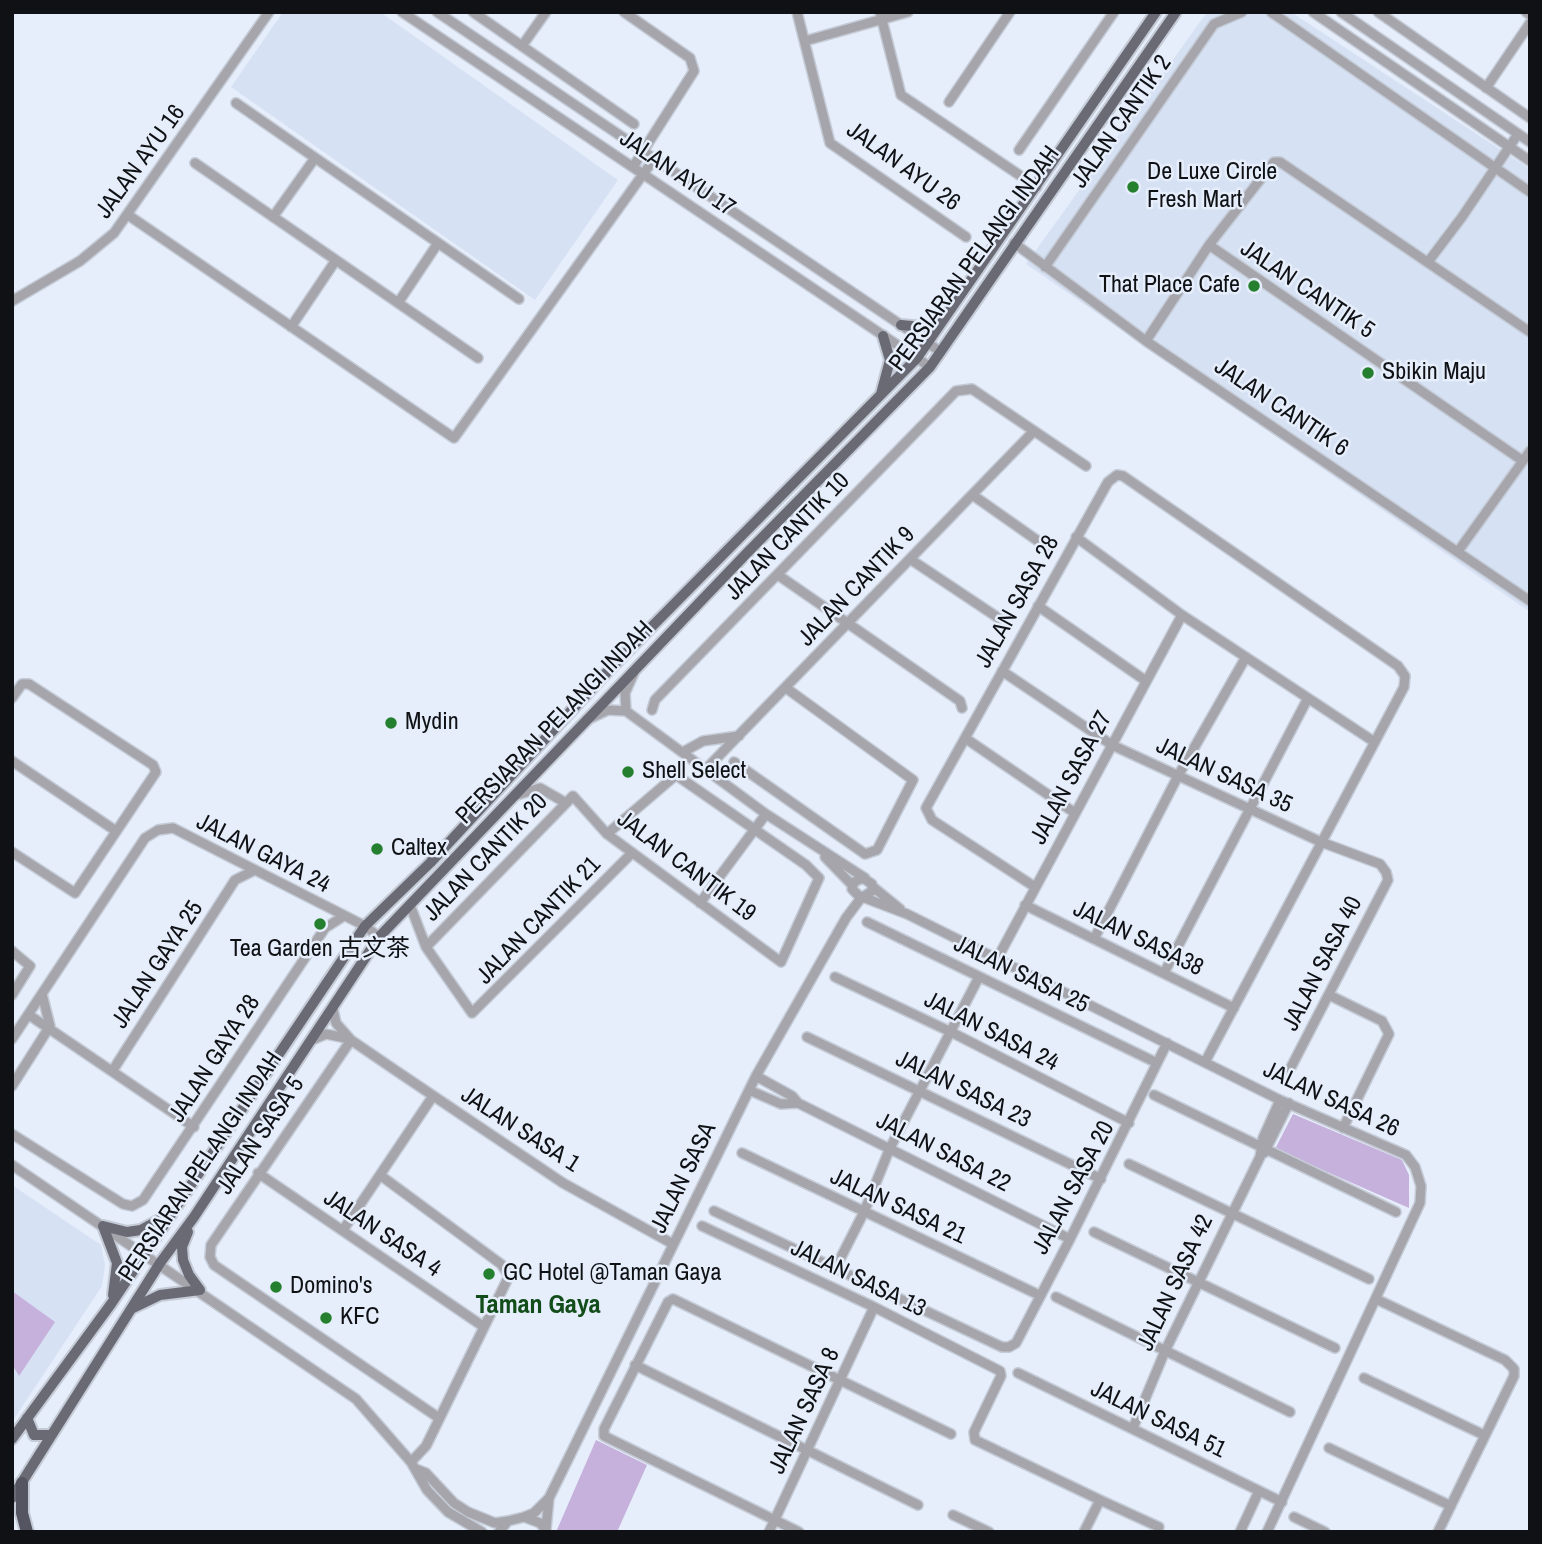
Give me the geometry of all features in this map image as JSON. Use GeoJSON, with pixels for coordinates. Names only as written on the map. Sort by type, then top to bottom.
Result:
{"type":"FeatureCollection","features":[{"type":"Feature","properties":{"kind":"highway"},"geometry":{"type":"LineString","coordinates":[[22,1483],[22,1513],[27,1532]]}},
{"type":"Feature","properties":{"kind":"main road","name":"PERSIARAN PELANGI INDAH"},"geometry":{"type":"LineString","coordinates":[[12,1439],[111,1304],[365,926],[431,862],[608,671],[917,358],[1156,12]]}},
{"type":"Feature","properties":{"kind":"main road","name":"PERSIARAN PELANGI INDAH"},"geometry":{"type":"LineString","coordinates":[[12,1499],[128,1312],[379,937],[637,667],[930,367],[1176,12]]}},
{"type":"Feature","properties":{"kind":"main road"},"geometry":{"type":"LineString","coordinates":[[996,243],[1008,239],[1014,243]]}},
{"type":"Feature","properties":{"kind":"main road"},"geometry":{"type":"LineString","coordinates":[[901,325],[923,327],[948,314]]}},
{"type":"Feature","properties":{"kind":"main road"},"geometry":{"type":"LineString","coordinates":[[881,394],[890,360],[883,335]]}},
{"type":"Feature","properties":{"kind":"main road"},"geometry":{"type":"LineString","coordinates":[[103,1226],[127,1232],[141,1230],[174,1210]]}},
{"type":"Feature","properties":{"kind":"main road"},"geometry":{"type":"LineString","coordinates":[[194,1217],[182,1247],[189,1275],[200,1290]]}},
{"type":"Feature","properties":{"kind":"main road"},"geometry":{"type":"LineString","coordinates":[[103,1226],[117,1263],[118,1278],[111,1304]]}},
{"type":"Feature","properties":{"kind":"main road"},"geometry":{"type":"LineString","coordinates":[[128,1312],[160,1294],[200,1290]]}},
{"type":"Feature","properties":{"kind":"main road"},"geometry":{"type":"LineString","coordinates":[[27,1418],[34,1435],[49,1436]]}},
{"type":"Feature","properties":{"kind":"street","name":"JALAN AYU 16"},"geometry":{"type":"LineString","coordinates":[[12,301],[94,251],[128,215],[269,12]]}},
{"type":"Feature","properties":{"kind":"street","name":"JALAN AYU 17"},"geometry":{"type":"LineString","coordinates":[[402,12],[930,367]]}},
{"type":"Feature","properties":{"kind":"street","name":"JALAN AYU 17"},"geometry":{"type":"LineString","coordinates":[[437,12],[941,352]]}},
{"type":"Feature","properties":{"kind":"street"},"geometry":{"type":"LineString","coordinates":[[472,12],[634,124]]}},
{"type":"Feature","properties":{"kind":"street"},"geometry":{"type":"LineString","coordinates":[[523,46],[546,12]]}},
{"type":"Feature","properties":{"kind":"street"},"geometry":{"type":"LineString","coordinates":[[624,12],[690,58],[694,64],[691,79],[633,167]]}},
{"type":"Feature","properties":{"kind":"street","name":"JALAN AYU 26"},"geometry":{"type":"LineString","coordinates":[[797,12],[830,144],[966,237]]}},
{"type":"Feature","properties":{"kind":"street"},"geometry":{"type":"LineString","coordinates":[[804,41],[881,16],[908,12]]}},
{"type":"Feature","properties":{"kind":"street"},"geometry":{"type":"LineString","coordinates":[[949,102],[1010,12]]}},
{"type":"Feature","properties":{"kind":"street"},"geometry":{"type":"LineString","coordinates":[[1019,150],[1114,12]]}},
{"type":"Feature","properties":{"kind":"street","name":"JALAN CANTIK 2"},"geometry":{"type":"LineString","coordinates":[[1045,267],[1214,24],[1242,12]]}},
{"type":"Feature","properties":{"kind":"street"},"geometry":{"type":"LineString","coordinates":[[1271,12],[1530,192]]}},
{"type":"Feature","properties":{"kind":"street"},"geometry":{"type":"LineString","coordinates":[[1313,12],[1530,161]]}},
{"type":"Feature","properties":{"kind":"street"},"geometry":{"type":"LineString","coordinates":[[1341,12],[1530,142]]}},
{"type":"Feature","properties":{"kind":"street"},"geometry":{"type":"LineString","coordinates":[[1378,12],[1530,118]]}},
{"type":"Feature","properties":{"kind":"street"},"geometry":{"type":"LineString","coordinates":[[881,16],[901,95],[1037,187]]}},
{"type":"Feature","properties":{"kind":"street"},"geometry":{"type":"LineString","coordinates":[[1486,88],[1530,23]]}},
{"type":"Feature","properties":{"kind":"street"},"geometry":{"type":"LineString","coordinates":[[236,103],[519,299]]}},
{"type":"Feature","properties":{"kind":"street"},"geometry":{"type":"LineString","coordinates":[[1427,262],[1496,169],[1518,134]]}},
{"type":"Feature","properties":{"kind":"street"},"geometry":{"type":"LineString","coordinates":[[273,217],[315,158]]}},
{"type":"Feature","properties":{"kind":"street"},"geometry":{"type":"LineString","coordinates":[[128,215],[454,438],[654,159]]}},
{"type":"Feature","properties":{"kind":"street"},"geometry":{"type":"LineString","coordinates":[[1146,341],[1209,246],[1274,162],[1280,162],[1530,332]]}},
{"type":"Feature","properties":{"kind":"street"},"geometry":{"type":"LineString","coordinates":[[195,163],[478,358]]}},
{"type":"Feature","properties":{"kind":"street"},"geometry":{"type":"LineString","coordinates":[[398,303],[438,243]]}},
{"type":"Feature","properties":{"kind":"street","name":"JALAN CANTIK 6"},"geometry":{"type":"LineString","coordinates":[[1014,243],[1146,341],[1459,550],[1530,601]]}},
{"type":"Feature","properties":{"kind":"street","name":"JALAN CANTIK 5"},"geometry":{"type":"LineString","coordinates":[[1209,246],[1523,461]]}},
{"type":"Feature","properties":{"kind":"street"},"geometry":{"type":"LineString","coordinates":[[291,327],[336,260]]}},
{"type":"Feature","properties":{"kind":"street","name":"JALAN CANTIK 10"},"geometry":{"type":"LineString","coordinates":[[652,709],[655,700],[956,391],[972,389],[1034,431]]}},
{"type":"Feature","properties":{"kind":"street"},"geometry":{"type":"LineString","coordinates":[[1034,431],[1086,466]]}},
{"type":"Feature","properties":{"kind":"street","name":"JALAN CANTIK 9"},"geometry":{"type":"LineString","coordinates":[[707,768],[974,496],[1034,431]]}},
{"type":"Feature","properties":{"kind":"street"},"geometry":{"type":"LineString","coordinates":[[1459,550],[1530,451]]}},
{"type":"Feature","properties":{"kind":"street"},"geometry":{"type":"LineString","coordinates":[[1076,537],[1108,482],[1116,475],[1123,476],[1398,666],[1405,676],[1404,687],[1205,1062]]}},
{"type":"Feature","properties":{"kind":"street"},"geometry":{"type":"LineString","coordinates":[[974,496],[1048,548]]}},
{"type":"Feature","properties":{"kind":"street","name":"JALAN SASA 28"},"geometry":{"type":"LineString","coordinates":[[1035,887],[926,813],[1076,537],[1182,615],[1373,741]]}},
{"type":"Feature","properties":{"kind":"street"},"geometry":{"type":"LineString","coordinates":[[910,559],[1000,620]]}},
{"type":"Feature","properties":{"kind":"street"},"geometry":{"type":"LineString","coordinates":[[778,575],[960,701],[962,708]]}},
{"type":"Feature","properties":{"kind":"street"},"geometry":{"type":"LineString","coordinates":[[1038,606],[1146,681]]}},
{"type":"Feature","properties":{"kind":"street","name":"JALAN SASA 27"},"geometry":{"type":"LineString","coordinates":[[996,961],[1182,615]]}},
{"type":"Feature","properties":{"kind":"street"},"geometry":{"type":"LineString","coordinates":[[1094,939],[1178,776],[1246,657]]}},
{"type":"Feature","properties":{"kind":"street"},"geometry":{"type":"LineString","coordinates":[[626,711],[625,693],[637,667]]}},
{"type":"Feature","properties":{"kind":"street","name":"JALAN SASA 35"},"geometry":{"type":"LineString","coordinates":[[1002,671],[1112,745],[1321,842],[1380,864],[1386,872]]}},
{"type":"Feature","properties":{"kind":"street"},"geometry":{"type":"LineString","coordinates":[[12,698],[22,684],[29,684],[155,767],[155,774],[75,893],[12,852]]}},
{"type":"Feature","properties":{"kind":"street"},"geometry":{"type":"LineString","coordinates":[[734,762],[865,854],[877,850],[913,786],[910,776],[786,688]]}},
{"type":"Feature","properties":{"kind":"street"},"geometry":{"type":"LineString","coordinates":[[1164,973],[1308,698]]}},
{"type":"Feature","properties":{"kind":"street"},"geometry":{"type":"LineString","coordinates":[[586,721],[608,710],[626,711],[817,848],[858,894]]}},
{"type":"Feature","properties":{"kind":"street"},"geometry":{"type":"LineString","coordinates":[[683,752],[703,741],[739,736]]}},
{"type":"Feature","properties":{"kind":"street"},"geometry":{"type":"LineString","coordinates":[[965,738],[1075,813]]}},
{"type":"Feature","properties":{"kind":"street"},"geometry":{"type":"LineString","coordinates":[[12,761],[116,831]]}},
{"type":"Feature","properties":{"kind":"street"},"geometry":{"type":"LineString","coordinates":[[607,834],[677,775],[755,830]]}},
{"type":"Feature","properties":{"kind":"street"},"geometry":{"type":"LineString","coordinates":[[514,796],[540,788],[569,800]]}},
{"type":"Feature","properties":{"kind":"street","name":"JALAN CANTIK 19"},"geometry":{"type":"LineString","coordinates":[[569,800],[607,834],[781,962],[819,878],[755,830]]}},
{"type":"Feature","properties":{"kind":"street","name":"JALAN CANTIK 20"},"geometry":{"type":"LineString","coordinates":[[426,947],[569,800]]}},
{"type":"Feature","properties":{"kind":"street"},"geometry":{"type":"LineString","coordinates":[[700,904],[766,814]]}},
{"type":"Feature","properties":{"kind":"street","name":"JALAN GAYA 24"},"geometry":{"type":"LineString","coordinates":[[12,1039],[145,838],[158,830],[173,828],[324,908],[365,926],[379,937]]}},
{"type":"Feature","properties":{"kind":"street","name":"JALAN SASA 26"},"geometry":{"type":"LineString","coordinates":[[817,848],[870,883],[907,914]]}},
{"type":"Feature","properties":{"kind":"street","name":"JALAN CANTIK 21"},"geometry":{"type":"LineString","coordinates":[[426,947],[472,1013],[632,853]]}},
{"type":"Feature","properties":{"kind":"street"},"geometry":{"type":"LineString","coordinates":[[235,862],[235,880],[253,871]]}},
{"type":"Feature","properties":{"kind":"street","name":"JALAN SASA 40"},"geometry":{"type":"LineString","coordinates":[[1288,1073],[1388,880],[1386,872]]}},
{"type":"Feature","properties":{"kind":"street"},"geometry":{"type":"LineString","coordinates":[[859,878],[870,883],[858,894],[859,878]]}},
{"type":"Feature","properties":{"kind":"street","name":"JALAN GAYA 25"},"geometry":{"type":"LineString","coordinates":[[113,1070],[235,880]]}},
{"type":"Feature","properties":{"kind":"street","name":"JALAN SASA 26"},"geometry":{"type":"LineString","coordinates":[[858,894],[907,914],[996,961],[1284,1101],[1406,1155],[1415,1167],[1421,1186],[1420,1203],[1267,1532]]}},
{"type":"Feature","properties":{"kind":"street","name":"JALAN SASA"},"geometry":{"type":"LineString","coordinates":[[524,1517],[534,1513],[549,1498],[756,1076],[858,894]]}},
{"type":"Feature","properties":{"kind":"street"},"geometry":{"type":"LineString","coordinates":[[410,905],[426,947]]}},
{"type":"Feature","properties":{"kind":"street","name":"JALAN SASA38"},"geometry":{"type":"LineString","coordinates":[[1025,905],[1234,1007]]}},
{"type":"Feature","properties":{"kind":"street"},"geometry":{"type":"LineString","coordinates":[[324,908],[325,928]]}},
{"type":"Feature","properties":{"kind":"street","name":"JALAN GAYA 28"},"geometry":{"type":"LineString","coordinates":[[12,1134],[122,1204],[132,1206],[143,1200],[325,928],[344,916]]}},
{"type":"Feature","properties":{"kind":"street","name":"JALAN SASA 25"},"geometry":{"type":"LineString","coordinates":[[867,922],[1157,1063]]}},
{"type":"Feature","properties":{"kind":"street"},"geometry":{"type":"LineString","coordinates":[[12,951],[30,966],[12,995]]}},
{"type":"Feature","properties":{"kind":"street","name":"JALAN SASA 24"},"geometry":{"type":"LineString","coordinates":[[835,977],[951,1031],[1129,1123]]}},
{"type":"Feature","properties":{"kind":"street"},"geometry":{"type":"LineString","coordinates":[[714,1211],[835,1269],[864,1212],[890,1148],[979,977]]}},
{"type":"Feature","properties":{"kind":"street"},"geometry":{"type":"LineString","coordinates":[[12,1086],[50,1026],[42,994]]}},
{"type":"Feature","properties":{"kind":"street"},"geometry":{"type":"LineString","coordinates":[[1329,995],[1382,1021],[1389,1034],[1343,1128]]}},
{"type":"Feature","properties":{"kind":"street","name":"JALAN SASA 1"},"geometry":{"type":"LineString","coordinates":[[332,1009],[336,1023],[351,1040],[563,1183],[673,1244]]}},
{"type":"Feature","properties":{"kind":"street"},"geometry":{"type":"LineString","coordinates":[[29,1015],[50,1026],[194,1127]]}},
{"type":"Feature","properties":{"kind":"street"},"geometry":{"type":"LineString","coordinates":[[312,1040],[326,1034],[351,1040]]}},
{"type":"Feature","properties":{"kind":"street","name":"JALAN SASA 23"},"geometry":{"type":"LineString","coordinates":[[807,1037],[1101,1179]]}},
{"type":"Feature","properties":{"kind":"street","name":"JALAN SASA 5"},"geometry":{"type":"LineString","coordinates":[[351,1040],[211,1245],[210,1257],[214,1265],[439,1418]]}},
{"type":"Feature","properties":{"kind":"street","name":"JALAN SASA 20"},"geometry":{"type":"LineString","coordinates":[[835,1269],[1002,1347],[1016,1343],[1101,1179],[1167,1043]]}},
{"type":"Feature","properties":{"kind":"street","name":"JALAN SASA 22"},"geometry":{"type":"LineString","coordinates":[[756,1076],[792,1096],[798,1103],[1070,1239]]}},
{"type":"Feature","properties":{"kind":"street","name":"JALAN SASA 22"},"geometry":{"type":"LineString","coordinates":[[749,1090],[781,1104],[798,1103]]}},
{"type":"Feature","properties":{"kind":"street"},"geometry":{"type":"LineString","coordinates":[[1154,1095],[1263,1152],[1396,1212]]}},
{"type":"Feature","properties":{"kind":"street"},"geometry":{"type":"LineString","coordinates":[[343,1230],[433,1096]]}},
{"type":"Feature","properties":{"kind":"street","name":"JALAN SASA 42"},"geometry":{"type":"LineString","coordinates":[[1133,1428],[1165,1351],[1230,1212],[1263,1152],[1284,1101]]}},
{"type":"Feature","properties":{"kind":"street","name":"JALAN SASA 21"},"geometry":{"type":"LineString","coordinates":[[741,1153],[1039,1295]]}},
{"type":"Feature","properties":{"kind":"street"},"geometry":{"type":"LineString","coordinates":[[1129,1164],[1369,1279]]}},
{"type":"Feature","properties":{"kind":"street"},"geometry":{"type":"LineString","coordinates":[[12,1165],[200,1290],[356,1399],[413,1466],[419,1479],[449,1512],[482,1532]]}},
{"type":"Feature","properties":{"kind":"street","name":"JALAN SASA 4"},"geometry":{"type":"LineString","coordinates":[[258,1173],[484,1327]]}},
{"type":"Feature","properties":{"kind":"street"},"geometry":{"type":"LineString","coordinates":[[380,1175],[501,1264],[508,1272],[508,1282],[426,1446],[413,1466]]}},
{"type":"Feature","properties":{"kind":"street","name":"JALAN SASA 13"},"geometry":{"type":"LineString","coordinates":[[702,1226],[874,1307],[996,1369],[1001,1376],[974,1432],[977,1442],[1100,1500]]}},
{"type":"Feature","properties":{"kind":"street"},"geometry":{"type":"LineString","coordinates":[[1094,1232],[1335,1348]]}},
{"type":"Feature","properties":{"kind":"street"},"geometry":{"type":"LineString","coordinates":[[1056,1297],[1290,1412]]}},
{"type":"Feature","properties":{"kind":"street"},"geometry":{"type":"LineString","coordinates":[[799,1532],[604,1436],[604,1429],[668,1302],[673,1299],[951,1433]]}},
{"type":"Feature","properties":{"kind":"street"},"geometry":{"type":"LineString","coordinates":[[1376,1299],[1512,1365],[1514,1376],[1438,1532]]}},
{"type":"Feature","properties":{"kind":"street","name":"JALAN SASA 8"},"geometry":{"type":"LineString","coordinates":[[769,1532],[874,1307]]}},
{"type":"Feature","properties":{"kind":"street"},"geometry":{"type":"LineString","coordinates":[[635,1365],[918,1505]]}},
{"type":"Feature","properties":{"kind":"street","name":"JALAN SASA 51"},"geometry":{"type":"LineString","coordinates":[[1018,1373],[1282,1502]]}},
{"type":"Feature","properties":{"kind":"street"},"geometry":{"type":"LineString","coordinates":[[1364,1378],[1484,1435]]}},
{"type":"Feature","properties":{"kind":"street"},"geometry":{"type":"LineString","coordinates":[[1329,1448],[1451,1506]]}},
{"type":"Feature","properties":{"kind":"street"},"geometry":{"type":"LineString","coordinates":[[413,1466],[426,1473],[454,1503],[468,1512],[495,1523],[524,1517],[532,1519],[547,1530]]}},
{"type":"Feature","properties":{"kind":"street"},"geometry":{"type":"LineString","coordinates":[[1240,1532],[1259,1491]]}},
{"type":"Feature","properties":{"kind":"street","name":"JALAN SASA"},"geometry":{"type":"LineString","coordinates":[[547,1530],[549,1498]]}},
{"type":"Feature","properties":{"kind":"street"},"geometry":{"type":"LineString","coordinates":[[1084,1532],[1100,1500],[1159,1527]]}},
{"type":"Feature","properties":{"kind":"street"},"geometry":{"type":"LineString","coordinates":[[953,1514],[989,1532]]}},
{"type":"Feature","properties":{"kind":"street"},"geometry":{"type":"LineString","coordinates":[[1294,1517],[1325,1532]]}},
{"type":"Feature","properties":{"kind":"street"},"geometry":{"type":"LineString","coordinates":[[499,1532],[508,1521]]}},
{"type":"Feature","properties":{"kind":"shaded area"},"geometry":{"type":"Polygon","coordinates":[[[283,12],[380,12],[618,180],[535,300],[231,87],[283,12]]]}},
{"type":"Feature","properties":{"kind":"shaded area"},"geometry":{"type":"Polygon","coordinates":[[[1211,12],[1291,12],[1530,169],[1530,612],[1026,264],[1205,15],[1211,12]]]}},
{"type":"Feature","properties":{"kind":"shaded area"},"geometry":{"type":"Polygon","coordinates":[[[1293,1114],[1402,1160],[1409,1175],[1409,1208],[1275,1149],[1293,1114]]]}},
{"type":"Feature","properties":{"kind":"shaded area"},"geometry":{"type":"Polygon","coordinates":[[[12,1185],[101,1245],[105,1265],[102,1286],[12,1422],[12,1185]]]}},
{"type":"Feature","properties":{"kind":"shaded area"},"geometry":{"type":"Polygon","coordinates":[[[12,1291],[55,1322],[19,1376],[12,1364],[12,1291]]]}},
{"type":"Feature","properties":{"kind":"shaded area"},"geometry":{"type":"Polygon","coordinates":[[[596,1440],[647,1465],[617,1532],[556,1532],[596,1440]]]}},
{"type":"Feature","properties":{"kind":"place","name":"De Luxe Circle Fresh Mart"},"geometry":{"type":"Point","coordinates":[1133,187]}},
{"type":"Feature","properties":{"kind":"place","name":"That Place Cafe"},"geometry":{"type":"Point","coordinates":[1254,286]}},
{"type":"Feature","properties":{"kind":"place","name":"Sbikin Maju"},"geometry":{"type":"Point","coordinates":[1368,373]}},
{"type":"Feature","properties":{"kind":"place","name":"Mydin"},"geometry":{"type":"Point","coordinates":[391,723]}},
{"type":"Feature","properties":{"kind":"place","name":"Shell Select"},"geometry":{"type":"Point","coordinates":[628,772]}},
{"type":"Feature","properties":{"kind":"place","name":"Caltex"},"geometry":{"type":"Point","coordinates":[377,849]}},
{"type":"Feature","properties":{"kind":"place","name":"Tea Garden 古文茶"},"geometry":{"type":"Point","coordinates":[320,924]}},
{"type":"Feature","properties":{"kind":"place","name":"GC Hotel @Taman Gaya"},"geometry":{"type":"Point","coordinates":[489,1274]}},
{"type":"Feature","properties":{"kind":"place","name":"Domino's"},"geometry":{"type":"Point","coordinates":[276,1287]}},
{"type":"Feature","properties":{"kind":"place","name":"KFC"},"geometry":{"type":"Point","coordinates":[326,1318]}},
{"type":"Feature","properties":{"kind":"district","name":"Taman Gaya"},"geometry":{"type":"Point","coordinates":[538,1306]}}]}
